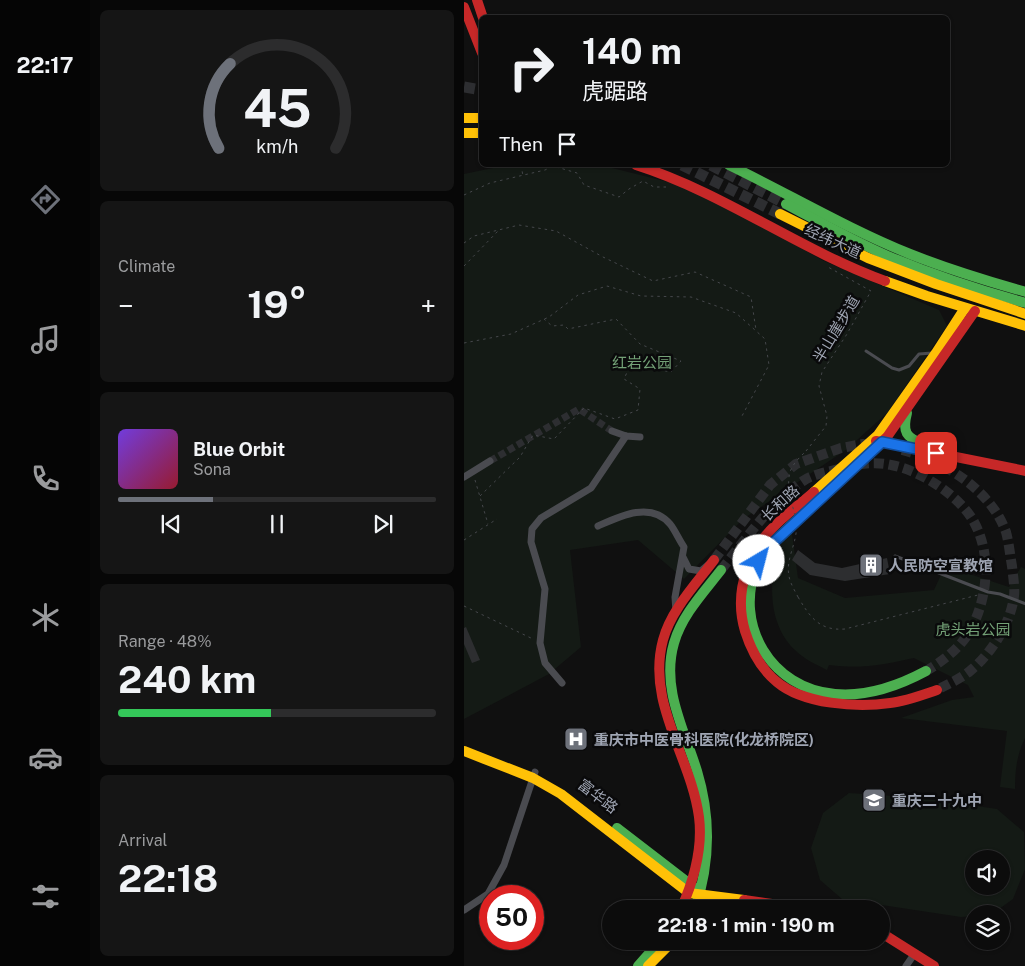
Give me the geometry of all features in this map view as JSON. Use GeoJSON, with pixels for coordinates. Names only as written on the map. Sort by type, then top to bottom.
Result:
{"type":"FeatureCollection","features":[{"type":"Feature","properties":{"kind":"main road"},"geometry":{"type":"LineString","coordinates":[[477,0],[482,15]]}},
{"type":"Feature","properties":{"kind":"main road"},"geometry":{"type":"LineString","coordinates":[[464,6],[479,45]]}},
{"type":"Feature","properties":{"kind":"main road"},"geometry":{"type":"LineString","coordinates":[[464,118],[479,118]]}},
{"type":"Feature","properties":{"kind":"main road"},"geometry":{"type":"LineString","coordinates":[[464,133],[479,133]]}},
{"type":"Feature","properties":{"kind":"main road","name":"经纬大道"},"geometry":{"type":"LineString","coordinates":[[643,167],[669,175],[689,184],[833,259],[877,278],[1025,326]]}},
{"type":"Feature","properties":{"kind":"main road","name":"经纬大道"},"geometry":{"type":"LineString","coordinates":[[733,167],[858,231],[909,253],[960,272],[1025,292]]}},
{"type":"Feature","properties":{"kind":"main road"},"geometry":{"type":"LineString","coordinates":[[786,204],[901,262],[1025,303]]}},
{"type":"Feature","properties":{"kind":"main road"},"geometry":{"type":"LineString","coordinates":[[780,214],[868,258],[936,284],[1025,314]]}},
{"type":"Feature","properties":{"kind":"main road","name":"长和路"},"geometry":{"type":"LineString","coordinates":[[937,690],[911,699],[884,704],[821,701],[785,689],[768,674],[758,660],[743,625],[740,608],[741,590],[745,572],[752,556],[765,536],[880,438],[936,353],[970,309]]}},
{"type":"Feature","properties":{"kind":"main road","name":"长和路"},"geometry":{"type":"LineString","coordinates":[[926,671],[912,680],[877,691],[839,694],[805,687],[791,679],[761,647],[751,622],[751,593],[759,561],[773,543],[880,438],[913,400],[970,309]]}},
{"type":"Feature","properties":{"kind":"main road"},"geometry":{"type":"LineString","coordinates":[[913,400],[906,416],[905,432],[909,438],[924,444]]}},
{"type":"Feature","properties":{"kind":"main road"},"geometry":{"type":"LineString","coordinates":[[880,438],[924,444],[1025,465]]}},
{"type":"Feature","properties":{"kind":"main road"},"geometry":{"type":"LineString","coordinates":[[880,438],[1025,471]]}},
{"type":"Feature","properties":{"kind":"main road"},"geometry":{"type":"LineString","coordinates":[[685,900],[700,852],[699,821],[696,802],[664,708],[659,670],[664,638],[676,615],[714,560]]}},
{"type":"Feature","properties":{"kind":"main road"},"geometry":{"type":"LineString","coordinates":[[699,900],[707,852],[707,822],[696,771],[673,705],[669,671],[673,644],[681,625],[721,570]]}},
{"type":"Feature","properties":{"kind":"main road","name":"富华路"},"geometry":{"type":"LineString","coordinates":[[464,744],[563,789],[690,888],[701,894]]}},
{"type":"Feature","properties":{"kind":"main road","name":"富华路"},"geometry":{"type":"LineString","coordinates":[[464,751],[534,775]]}},
{"type":"Feature","properties":{"kind":"main road"},"geometry":{"type":"LineString","coordinates":[[701,894],[743,900]]}},
{"type":"Feature","properties":{"kind":"main road"},"geometry":{"type":"LineString","coordinates":[[890,938],[934,966]]}},
{"type":"Feature","properties":{"kind":"main road"},"geometry":{"type":"LineString","coordinates":[[638,966],[652,950]]}},
{"type":"Feature","properties":{"kind":"main road"},"geometry":{"type":"LineString","coordinates":[[648,966],[664,950]]}},
{"type":"Feature","properties":{"kind":"main road"},"geometry":{"type":"LineString","coordinates":[[915,953],[940,966]]}},
{"type":"Feature","properties":{"kind":"street"},"geometry":{"type":"LineString","coordinates":[[612,431],[626,436],[640,437]]}},
{"type":"Feature","properties":{"kind":"street"},"geometry":{"type":"LineString","coordinates":[[562,682],[545,663],[540,643],[545,589],[531,542],[532,529],[541,518],[591,488],[626,436]]}},
{"type":"Feature","properties":{"kind":"street"},"geometry":{"type":"LineString","coordinates":[[464,477],[490,461]]}},
{"type":"Feature","properties":{"kind":"street"},"geometry":{"type":"LineString","coordinates":[[598,526],[626,513],[647,512],[661,516],[670,524],[684,547],[675,597],[676,615]]}},
{"type":"Feature","properties":{"kind":"street"},"geometry":{"type":"LineString","coordinates":[[682,556],[689,568],[695,570],[701,570],[714,560]]}},
{"type":"Feature","properties":{"kind":"street"},"geometry":{"type":"LineString","coordinates":[[464,910],[488,894],[504,866],[534,775]]}},
{"type":"Feature","properties":{"kind":"street"},"geometry":{"type":"LineString","coordinates":[[906,966],[915,953]]}},
{"type":"Feature","properties":{"kind":"lane"},"geometry":{"type":"LineString","coordinates":[[866,351],[892,368],[899,370],[909,366],[919,354],[936,353]]}},
{"type":"Feature","properties":{"kind":"lane"},"geometry":{"type":"LineString","coordinates":[[895,556],[988,592],[1000,594],[1025,604]]}},
{"type":"Feature","properties":{"kind":"path"},"geometry":{"type":"LineString","coordinates":[[521,167],[523,176]]}},
{"type":"Feature","properties":{"kind":"path"},"geometry":{"type":"LineString","coordinates":[[464,195],[490,183],[523,176],[550,167]]}},
{"type":"Feature","properties":{"kind":"path"},"geometry":{"type":"LineString","coordinates":[[559,167],[577,173],[584,185],[619,197],[629,188],[643,181],[654,187],[672,187]]}},
{"type":"Feature","properties":{"kind":"path"},"geometry":{"type":"LineString","coordinates":[[464,243],[474,236],[519,225],[556,231],[603,257],[653,281],[695,272],[751,296],[756,331]]}},
{"type":"Feature","properties":{"kind":"path"},"geometry":{"type":"LineString","coordinates":[[464,266],[500,229]]}},
{"type":"Feature","properties":{"kind":"path","name":"半山崖步道"},"geometry":{"type":"LineString","coordinates":[[821,263],[871,291],[847,334],[822,372],[819,386],[827,416],[826,426],[794,464],[789,474],[789,488],[797,523],[796,540],[788,575],[798,597],[814,620],[823,627],[834,630],[845,629],[988,592]]}},
{"type":"Feature","properties":{"kind":"path"},"geometry":{"type":"LineString","coordinates":[[464,343],[511,334],[544,319],[578,295],[607,286],[641,296],[691,297],[736,313],[765,339],[769,365],[742,416]]}},
{"type":"Feature","properties":{"kind":"path"},"geometry":{"type":"LineString","coordinates":[[480,496],[520,458],[534,435],[554,439],[584,408],[614,419],[638,410],[640,389],[624,379],[629,368],[637,365],[671,372],[681,361],[640,344],[616,319],[568,329],[564,325],[552,326],[544,319]]}},
{"type":"Feature","properties":{"kind":"path"},"geometry":{"type":"LineString","coordinates":[[472,472],[488,524]]}},
{"type":"Feature","properties":{"kind":"path"},"geometry":{"type":"LineString","coordinates":[[464,540],[497,519]]}},
{"type":"Feature","properties":{"kind":"path"},"geometry":{"type":"LineString","coordinates":[[464,606],[540,643]]}},
{"type":"Feature","properties":{"kind":"green space","name":"红岩公园"},"geometry":{"type":"Polygon","coordinates":[[[497,167],[608,167],[696,189],[824,261],[939,310],[947,326],[887,413],[847,449],[743,519],[684,579],[638,540],[570,550],[581,647],[549,674],[464,719],[464,174],[497,167]]]}},
{"type":"Feature","properties":{"kind":"green space","name":"虎头岩公园"},"geometry":{"type":"Polygon","coordinates":[[[792,534],[798,578],[845,598],[934,590],[945,566],[1009,587],[1021,567],[1025,569],[1026,736],[1017,762],[1015,789],[1000,787],[1007,731],[901,718],[952,700],[974,697],[968,685],[914,658],[872,666],[829,665],[827,670],[806,659],[795,650],[785,638],[778,625],[772,595],[775,565],[779,550],[784,537],[792,534]]]}},
{"type":"Feature","properties":{"kind":"green space"},"geometry":{"type":"Polygon","coordinates":[[[849,793],[922,798],[997,809],[1024,832],[1025,869],[1013,899],[1005,905],[965,905],[965,917],[961,917],[890,906],[890,900],[842,899],[820,880],[811,848],[823,813],[849,793]]]}},
{"type":"Feature","properties":{"kind":"building","name":"人民防空宣教馆"},"geometry":{"type":"Polygon","coordinates":[[[798,550],[815,563],[842,568],[887,558],[890,574],[845,581],[810,575],[792,560],[798,550]]]}},
{"type":"Feature","properties":{"kind":"building"},"geometry":{"type":"Polygon","coordinates":[[[466,627],[480,660],[472,663],[464,644],[464,628],[466,627]]]}},
{"type":"Feature","properties":{"kind":"tunnel"},"geometry":{"type":"LineString","coordinates":[[464,87],[479,90]]}},
{"type":"Feature","properties":{"kind":"tunnel"},"geometry":{"type":"LineString","coordinates":[[686,167],[780,214]]}},
{"type":"Feature","properties":{"kind":"tunnel"},"geometry":{"type":"LineString","coordinates":[[715,167],[786,204]]}},
{"type":"Feature","properties":{"kind":"tunnel"},"geometry":{"type":"LineString","coordinates":[[490,461],[579,409],[612,431]]}},
{"type":"Feature","properties":{"kind":"tunnel"},"geometry":{"type":"LineString","coordinates":[[714,560],[770,485],[796,464],[841,448],[863,444],[872,445]]}},
{"type":"Feature","properties":{"kind":"tunnel"},"geometry":{"type":"LineString","coordinates":[[902,450],[949,469],[977,490],[999,517],[1006,532],[1009,545],[1014,589],[1009,617],[999,637],[978,664],[958,679],[937,690]]}},
{"type":"Feature","properties":{"kind":"tunnel"},"geometry":{"type":"LineString","coordinates":[[721,570],[769,511],[791,490],[807,479],[821,473],[845,467],[872,463],[891,465],[914,472],[949,494],[968,512],[980,535],[984,548],[986,576],[981,605],[970,631],[951,654],[926,671]]}},
{"type":"Feature","properties":{"kind":"traffic: fast"},"geometry":{"type":"LineString","coordinates":[[733,167],[841,222],[910,254],[953,270],[1026,292]]}},
{"type":"Feature","properties":{"kind":"traffic: fast"},"geometry":{"type":"LineString","coordinates":[[786,204],[849,238],[888,256],[956,282],[1026,303]]}},
{"type":"Feature","properties":{"kind":"traffic: fast"},"geometry":{"type":"LineString","coordinates":[[907,413],[905,430],[909,437],[924,444]]}},
{"type":"Feature","properties":{"kind":"traffic: fast"},"geometry":{"type":"LineString","coordinates":[[828,492],[779,537],[757,566],[751,588],[750,610],[754,631],[763,650],[776,667],[792,680],[812,689],[835,694],[859,694],[882,689],[926,671]]}},
{"type":"Feature","properties":{"kind":"traffic: fast"},"geometry":{"type":"LineString","coordinates":[[698,900],[706,858],[705,806],[702,788],[672,692],[671,660],[674,643],[682,623],[694,604],[721,570]]}},
{"type":"Feature","properties":{"kind":"traffic: fast"},"geometry":{"type":"LineString","coordinates":[[617,828],[695,888]]}},
{"type":"Feature","properties":{"kind":"traffic: fast"},"geometry":{"type":"LineString","coordinates":[[638,966],[652,950]]}},
{"type":"Feature","properties":{"kind":"traffic: slow"},"geometry":{"type":"LineString","coordinates":[[464,118],[479,118]]}},
{"type":"Feature","properties":{"kind":"traffic: slow"},"geometry":{"type":"LineString","coordinates":[[464,133],[479,133]]}},
{"type":"Feature","properties":{"kind":"traffic: slow"},"geometry":{"type":"LineString","coordinates":[[780,214],[868,258],[936,284],[1026,314]]}},
{"type":"Feature","properties":{"kind":"traffic: slow"},"geometry":{"type":"LineString","coordinates":[[885,281],[927,296],[1026,326]]}},
{"type":"Feature","properties":{"kind":"traffic: slow"},"geometry":{"type":"LineString","coordinates":[[814,492],[878,435],[936,353],[965,308]]}},
{"type":"Feature","properties":{"kind":"traffic: slow"},"geometry":{"type":"LineString","coordinates":[[464,751],[533,778],[561,794],[689,893],[744,900]]}},
{"type":"Feature","properties":{"kind":"traffic: slow"},"geometry":{"type":"LineString","coordinates":[[648,966],[664,950]]}},
{"type":"Feature","properties":{"kind":"traffic: jam"},"geometry":{"type":"LineString","coordinates":[[477,0],[482,15]]}},
{"type":"Feature","properties":{"kind":"traffic: jam"},"geometry":{"type":"LineString","coordinates":[[464,7],[479,45]]}},
{"type":"Feature","properties":{"kind":"traffic: jam"},"geometry":{"type":"LineString","coordinates":[[641,167],[700,190],[822,253],[885,281]]}},
{"type":"Feature","properties":{"kind":"traffic: jam"},"geometry":{"type":"LineString","coordinates":[[828,492],[887,437],[975,311]]}},
{"type":"Feature","properties":{"kind":"traffic: jam"},"geometry":{"type":"LineString","coordinates":[[876,441],[1026,471]]}},
{"type":"Feature","properties":{"kind":"traffic: jam"},"geometry":{"type":"LineString","coordinates":[[814,492],[768,532],[751,560],[743,582],[741,594],[742,618],[747,638],[757,659],[771,677],[788,689],[815,700],[831,703],[862,705],[890,703],[937,690]]}},
{"type":"Feature","properties":{"kind":"traffic: jam"},"geometry":{"type":"LineString","coordinates":[[685,900],[690,887],[698,853],[700,841],[699,817],[688,773],[665,708],[660,686],[659,663],[663,640],[672,618],[714,560]]}},
{"type":"Feature","properties":{"kind":"traffic: jam"},"geometry":{"type":"LineString","coordinates":[[890,938],[934,966]]}},
{"type":"Feature","properties":{"kind":"place","name":"人民防空宣教馆"},"geometry":{"type":"Point","coordinates":[871,565]}},
{"type":"Feature","properties":{"kind":"place","name":"重庆市中医骨科医院(化龙桥院区)"},"geometry":{"type":"Point","coordinates":[576,739]}},
{"type":"Feature","properties":{"kind":"place","name":"重庆二十九中"},"geometry":{"type":"Point","coordinates":[874,800]}},
{"type":"Feature","properties":{"kind":"route"},"geometry":{"type":"LineString","coordinates":[[759,561],[773,543],[882,442],[936,453]]}}]}
